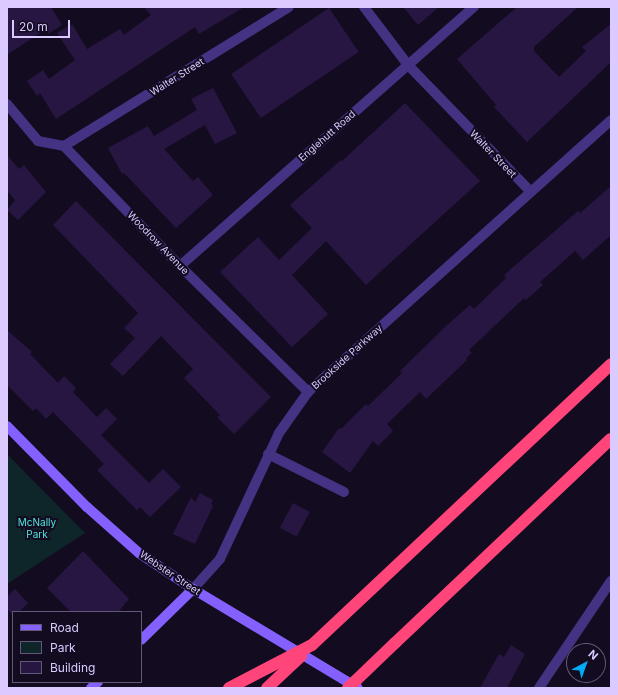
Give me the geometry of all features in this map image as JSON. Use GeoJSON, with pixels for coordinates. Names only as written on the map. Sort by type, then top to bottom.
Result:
{"type":"FeatureCollection","features":[{"type":"Feature","properties":{"kind":"highway"},"geometry":{"type":"LineString","coordinates":[[267,688],[611,364]]}},
{"type":"Feature","properties":{"kind":"highway"},"geometry":{"type":"LineString","coordinates":[[348,688],[611,439]]}},
{"type":"Feature","properties":{"kind":"highway"},"geometry":{"type":"LineString","coordinates":[[229,688],[312,645]]}},
{"type":"Feature","properties":{"kind":"highway"},"geometry":{"type":"LineString","coordinates":[[354,688],[362,675]]}},
{"type":"Feature","properties":{"kind":"street","name":"Walter Street"},"geometry":{"type":"LineString","coordinates":[[64,146],[289,7]]}},
{"type":"Feature","properties":{"kind":"street","name":"Walter Street"},"geometry":{"type":"LineString","coordinates":[[364,7],[408,65],[530,191]]}},
{"type":"Feature","properties":{"kind":"street","name":"Englehutt Road"},"geometry":{"type":"LineString","coordinates":[[180,266],[474,7]]}},
{"type":"Feature","properties":{"kind":"street"},"geometry":{"type":"LineString","coordinates":[[7,104],[38,142],[64,146]]}},
{"type":"Feature","properties":{"kind":"street","name":"Brookside Parkway"},"geometry":{"type":"LineString","coordinates":[[142,639],[220,560],[279,433],[308,392],[530,191],[611,120]]}},
{"type":"Feature","properties":{"kind":"street","name":"Woodrow Avenue"},"geometry":{"type":"LineString","coordinates":[[64,146],[180,266],[308,392]]}},
{"type":"Feature","properties":{"kind":"street","name":"Webster Street"},"geometry":{"type":"LineString","coordinates":[[7,426],[112,531],[139,553],[193,589],[358,688]]}},
{"type":"Feature","properties":{"kind":"street"},"geometry":{"type":"LineString","coordinates":[[268,454],[344,492]]}},
{"type":"Feature","properties":{"kind":"street"},"geometry":{"type":"LineString","coordinates":[[539,688],[609,588]]}},
{"type":"Feature","properties":{"kind":"green space","name":"McNally Park"},"geometry":{"type":"Polygon","coordinates":[[[7,454],[85,533],[7,584],[7,454]]]}},
{"type":"Feature","properties":{"kind":"building"},"geometry":{"type":"Polygon","coordinates":[[[7,7],[51,7],[62,25],[48,34],[46,29],[7,55],[7,7]]]}},
{"type":"Feature","properties":{"kind":"building"},"geometry":{"type":"Polygon","coordinates":[[[144,7],[244,7],[199,34],[195,27],[56,119],[40,93],[37,96],[27,81],[43,70],[49,79],[75,60],[57,33],[72,24],[87,49],[120,29],[124,35],[151,15],[144,7]]]}},
{"type":"Feature","properties":{"kind":"building"},"geometry":{"type":"Polygon","coordinates":[[[403,7],[439,7],[418,25],[403,7]]]}},
{"type":"Feature","properties":{"kind":"building"},"geometry":{"type":"Polygon","coordinates":[[[517,7],[578,7],[534,47],[534,51],[559,77],[586,51],[582,47],[611,24],[611,62],[527,142],[494,107],[496,105],[457,59],[517,7]]]}},
{"type":"Feature","properties":{"kind":"building"},"geometry":{"type":"Polygon","coordinates":[[[329,8],[359,52],[261,118],[231,74],[329,8]]]}},
{"type":"Feature","properties":{"kind":"building"},"geometry":{"type":"Polygon","coordinates":[[[213,88],[237,133],[215,144],[205,125],[164,149],[193,181],[198,177],[213,195],[176,228],[124,173],[122,174],[108,148],[148,126],[154,136],[197,110],[191,99],[213,88]]]}},
{"type":"Feature","properties":{"kind":"building"},"geometry":{"type":"Polygon","coordinates":[[[405,103],[480,181],[366,285],[326,241],[292,275],[328,314],[292,347],[220,272],[258,237],[279,260],[312,228],[290,205],[341,160],[342,161],[405,103]]]}},
{"type":"Feature","properties":{"kind":"building"},"geometry":{"type":"Polygon","coordinates":[[[7,155],[19,169],[24,165],[46,192],[18,220],[7,210],[15,200],[7,191],[7,155]]]}},
{"type":"Feature","properties":{"kind":"building"},"geometry":{"type":"Polygon","coordinates":[[[611,186],[611,235],[583,260],[575,251],[540,282],[543,285],[526,300],[524,298],[469,350],[472,353],[466,358],[467,360],[426,399],[420,392],[387,424],[393,431],[378,446],[373,441],[350,473],[322,452],[339,428],[341,429],[366,404],[368,406],[402,373],[400,371],[446,326],[470,305],[474,309],[506,278],[504,275],[578,211],[580,213],[611,186]]]}},
{"type":"Feature","properties":{"kind":"building"},"geometry":{"type":"Polygon","coordinates":[[[76,201],[271,397],[234,434],[217,417],[220,415],[184,378],[193,369],[161,336],[123,376],[110,364],[135,338],[124,328],[138,313],[53,225],[76,201]]]}},
{"type":"Feature","properties":{"kind":"building"},"geometry":{"type":"Polygon","coordinates":[[[7,330],[32,352],[30,354],[58,383],[64,376],[76,388],[73,392],[97,417],[106,408],[117,419],[101,435],[149,483],[163,469],[181,487],[150,517],[140,507],[137,510],[97,470],[104,464],[53,412],[46,419],[36,408],[33,411],[7,385],[7,330]]]}},
{"type":"Feature","properties":{"kind":"building"},"geometry":{"type":"Polygon","coordinates":[[[200,493],[213,500],[211,504],[213,506],[195,544],[173,534],[191,497],[195,502],[200,493]]]}},
{"type":"Feature","properties":{"kind":"building"},"geometry":{"type":"Polygon","coordinates":[[[293,503],[310,512],[297,537],[280,528],[293,503]]]}},
{"type":"Feature","properties":{"kind":"building"},"geometry":{"type":"Polygon","coordinates":[[[83,551],[129,599],[119,611],[70,611],[47,588],[83,551]]]}},
{"type":"Feature","properties":{"kind":"building"},"geometry":{"type":"Polygon","coordinates":[[[15,589],[28,603],[20,611],[12,611],[12,614],[7,609],[7,597],[15,589]]]}},
{"type":"Feature","properties":{"kind":"building"},"geometry":{"type":"Polygon","coordinates":[[[511,645],[525,654],[507,688],[480,688],[499,654],[504,657],[511,645]]]}}]}
